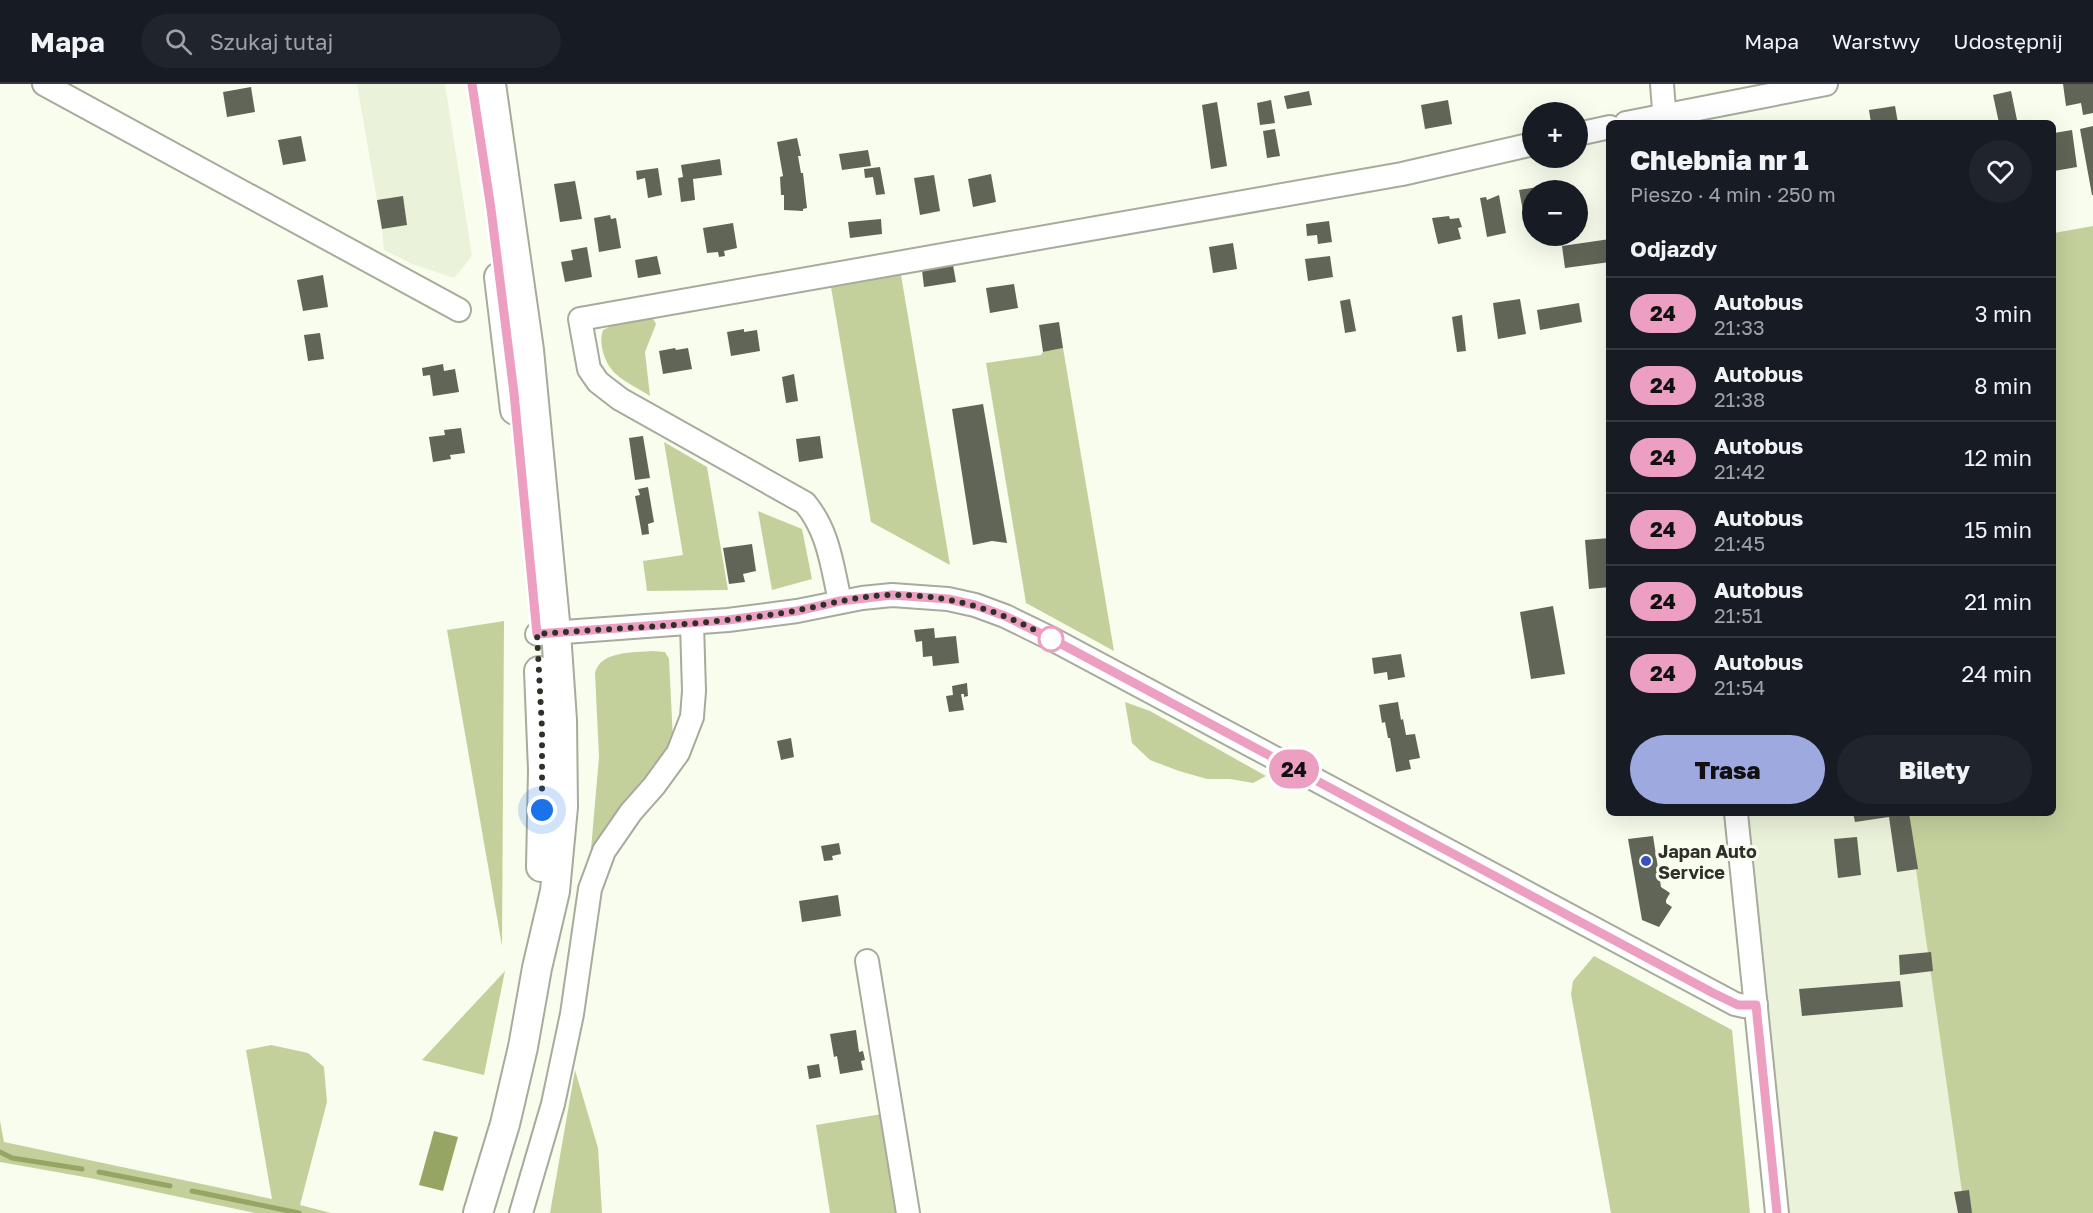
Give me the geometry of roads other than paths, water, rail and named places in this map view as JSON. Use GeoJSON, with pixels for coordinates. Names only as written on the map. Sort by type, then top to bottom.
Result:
{"type":"FeatureCollection","features":[{"type":"Feature","properties":{"kind":"main road"},"geometry":{"type":"LineString","coordinates":[[472,84],[491,209],[546,633]]}},
{"type":"Feature","properties":{"kind":"main road"},"geometry":{"type":"LineString","coordinates":[[478,1213],[512,1096],[537,968],[546,633],[529,350],[491,84]]}},
{"type":"Feature","properties":{"kind":"street"},"geometry":{"type":"LineString","coordinates":[[44,84],[459,310]]}},
{"type":"Feature","properties":{"kind":"street"},"geometry":{"type":"LineString","coordinates":[[1662,84],[1665,119],[1826,84]]}},
{"type":"Feature","properties":{"kind":"street"},"geometry":{"type":"LineString","coordinates":[[1588,132],[1606,128]]}},
{"type":"Feature","properties":{"kind":"street"},"geometry":{"type":"LineString","coordinates":[[840,601],[829,545],[816,516],[805,503],[620,399],[598,382],[589,369],[580,319],[1402,174],[1522,147]]}},
{"type":"Feature","properties":{"kind":"street"},"geometry":{"type":"LineString","coordinates":[[546,633],[692,624],[797,611],[840,601],[892,595],[957,601],[1005,616],[1116,673],[1713,993],[1738,1005],[1756,1005]]}},
{"type":"Feature","properties":{"kind":"street"},"geometry":{"type":"LineString","coordinates":[[521,1213],[553,1104],[572,1014],[590,889],[604,851],[631,812],[678,753],[692,717],[694,691],[692,624]]}},
{"type":"Feature","properties":{"kind":"street"},"geometry":{"type":"LineString","coordinates":[[1736,816],[1777,1213]]}},
{"type":"Feature","properties":{"kind":"street"},"geometry":{"type":"LineString","coordinates":[[867,961],[908,1213]]}},
{"type":"Feature","properties":{"kind":"waterway"},"geometry":{"type":"LineString","coordinates":[[0,1152],[12,1158],[82,1169]]}},
{"type":"Feature","properties":{"kind":"waterway"},"geometry":{"type":"LineString","coordinates":[[99,1172],[170,1186]]}},
{"type":"Feature","properties":{"kind":"waterway"},"geometry":{"type":"LineString","coordinates":[[192,1191],[299,1213]]}},
{"type":"Feature","properties":{"kind":"place","name":"Japan Auto Service"},"geometry":{"type":"Point","coordinates":[1646,861]}}]}
